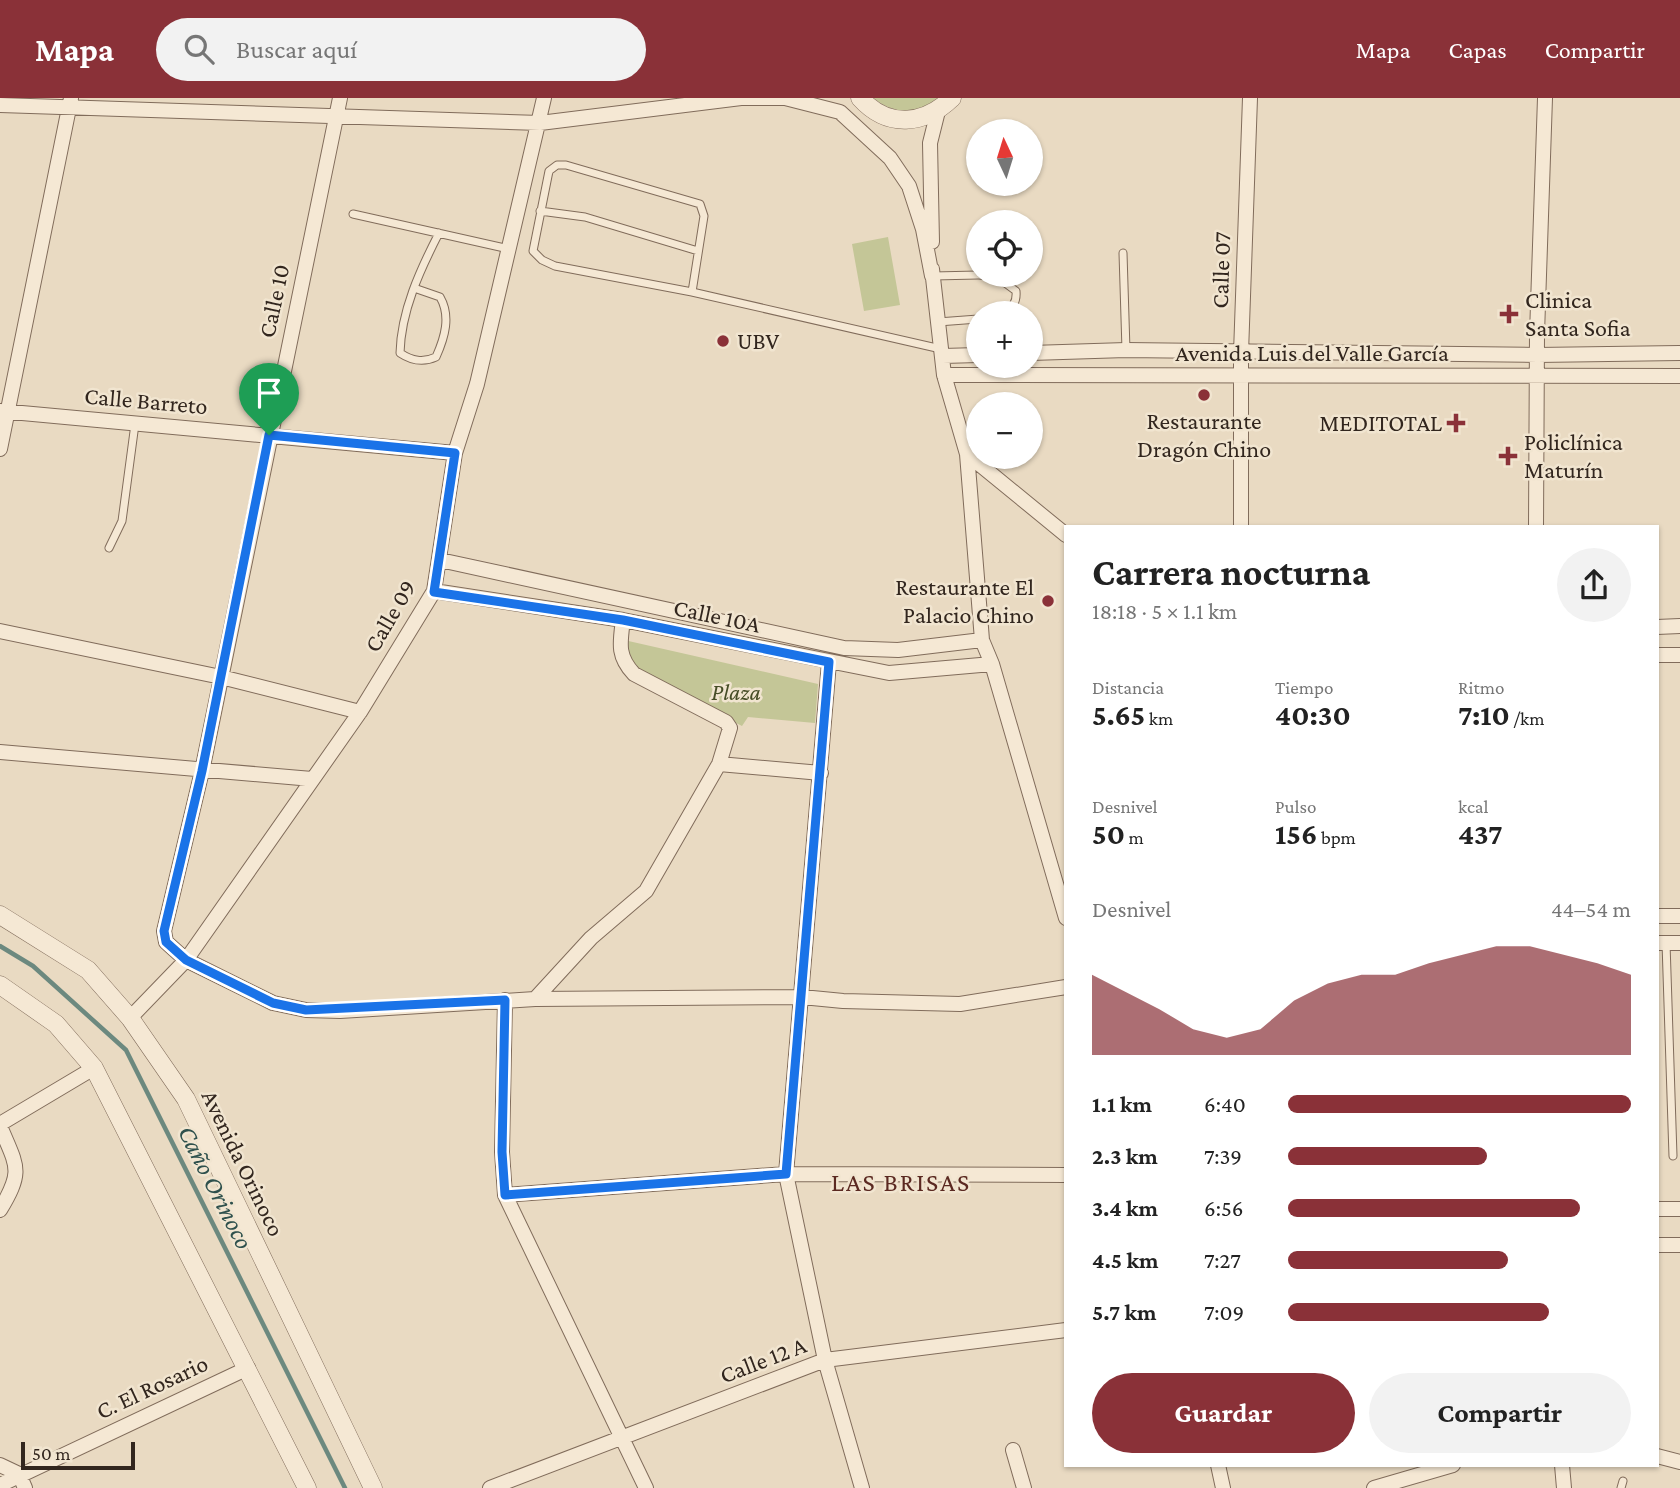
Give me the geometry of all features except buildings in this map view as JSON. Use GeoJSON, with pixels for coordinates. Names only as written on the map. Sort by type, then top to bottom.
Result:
{"type":"FeatureCollection","features":[{"type":"Feature","properties":{"kind":"street","name":"Calle 10"},"geometry":{"type":"LineString","coordinates":[[186,960],[166,942],[164,931],[202,771],[340,98]]}},
{"type":"Feature","properties":{"kind":"street","name":"Calle 09"},"geometry":{"type":"LineString","coordinates":[[130,1018],[186,960],[360,712],[434,592],[455,453],[477,384],[544,98]]}},
{"type":"Feature","properties":{"kind":"street"},"geometry":{"type":"LineString","coordinates":[[0,105],[70,103],[336,118],[540,123],[741,98],[785,99],[839,112],[890,158],[909,186],[923,229],[932,276],[944,375],[966,451]]}},
{"type":"Feature","properties":{"kind":"street"},"geometry":{"type":"LineString","coordinates":[[860,98],[869,108],[885,117],[903,121],[921,119],[938,111],[952,98]]}},
{"type":"Feature","properties":{"kind":"street","name":"Calle 07"},"geometry":{"type":"LineString","coordinates":[[1241,525],[1241,353],[1250,98]]}},
{"type":"Feature","properties":{"kind":"street"},"geometry":{"type":"LineString","coordinates":[[1536,525],[1537,355],[1545,98]]}},
{"type":"Feature","properties":{"kind":"street"},"geometry":{"type":"LineString","coordinates":[[0,449],[3,412],[70,103]]}},
{"type":"Feature","properties":{"kind":"street"},"geometry":{"type":"LineString","coordinates":[[932,276],[930,143],[938,111]]}},
{"type":"Feature","properties":{"kind":"street","name":"Avenida Luis del Valle García"},"geometry":{"type":"LineString","coordinates":[[1043,353],[1126,350],[1537,355],[1680,353]]}},
{"type":"Feature","properties":{"kind":"street"},"geometry":{"type":"LineString","coordinates":[[943,353],[966,354]]}},
{"type":"Feature","properties":{"kind":"street","name":"Avenida Luis del Valle García"},"geometry":{"type":"LineString","coordinates":[[944,375],[1680,376]]}},
{"type":"Feature","properties":{"kind":"street","name":"Calle Barreto"},"geometry":{"type":"LineString","coordinates":[[3,412],[455,453]]}},
{"type":"Feature","properties":{"kind":"street"},"geometry":{"type":"LineString","coordinates":[[968,469],[982,640],[992,664],[1064,911]]}},
{"type":"Feature","properties":{"kind":"street"},"geometry":{"type":"LineString","coordinates":[[985,469],[1064,533]]}},
{"type":"Feature","properties":{"kind":"street","name":"Calle 10A"},"geometry":{"type":"LineString","coordinates":[[440,559],[844,648],[898,650],[982,640]]}},
{"type":"Feature","properties":{"kind":"street","name":"Calle 10A"},"geometry":{"type":"LineString","coordinates":[[434,592],[623,620],[889,673],[992,664]]}},
{"type":"Feature","properties":{"kind":"street"},"geometry":{"type":"LineString","coordinates":[[536,999],[591,938],[646,891],[719,764],[730,728],[726,722],[634,674],[618,651],[623,620]]}},
{"type":"Feature","properties":{"kind":"street"},"geometry":{"type":"LineString","coordinates":[[1659,627],[1680,626]]}},
{"type":"Feature","properties":{"kind":"street"},"geometry":{"type":"LineString","coordinates":[[0,631],[221,677],[360,712]]}},
{"type":"Feature","properties":{"kind":"street"},"geometry":{"type":"LineString","coordinates":[[1659,655],[1680,655]]}},
{"type":"Feature","properties":{"kind":"street"},"geometry":{"type":"LineString","coordinates":[[829,662],[786,1174],[825,1360],[862,1488]]}},
{"type":"Feature","properties":{"kind":"street"},"geometry":{"type":"LineString","coordinates":[[0,752],[312,779]]}},
{"type":"Feature","properties":{"kind":"street"},"geometry":{"type":"LineString","coordinates":[[719,764],[821,773]]}},
{"type":"Feature","properties":{"kind":"street","name":"Avenida Orinoco"},"geometry":{"type":"LineString","coordinates":[[0,915],[88,970],[130,1018],[186,1099],[373,1488]]}},
{"type":"Feature","properties":{"kind":"street"},"geometry":{"type":"LineString","coordinates":[[1659,916],[1680,916]]}},
{"type":"Feature","properties":{"kind":"street"},"geometry":{"type":"LineString","coordinates":[[186,960],[273,1003],[306,1010],[536,999],[802,997],[843,1002],[960,1004],[1064,987]]}},
{"type":"Feature","properties":{"kind":"street"},"geometry":{"type":"LineString","coordinates":[[0,985],[56,1024],[94,1068],[307,1488]]}},
{"type":"Feature","properties":{"kind":"street"},"geometry":{"type":"LineString","coordinates":[[505,1000],[502,1164],[505,1195],[646,1488]]}},
{"type":"Feature","properties":{"kind":"street"},"geometry":{"type":"LineString","coordinates":[[0,1210],[17,1182],[16,1164],[0,1125],[94,1068]]}},
{"type":"Feature","properties":{"kind":"street"},"geometry":{"type":"LineString","coordinates":[[505,1195],[786,1174],[1064,1174]]}},
{"type":"Feature","properties":{"kind":"street"},"geometry":{"type":"LineString","coordinates":[[1659,1209],[1680,1209]]}},
{"type":"Feature","properties":{"kind":"street"},"geometry":{"type":"LineString","coordinates":[[1659,1245],[1680,1245]]}},
{"type":"Feature","properties":{"kind":"street","name":"Calle 12 A"},"geometry":{"type":"LineString","coordinates":[[489,1488],[825,1360],[1064,1330]]}},
{"type":"Feature","properties":{"kind":"street","name":"C. El Rosario"},"geometry":{"type":"LineString","coordinates":[[0,1485],[22,1481],[248,1368]]}},
{"type":"Feature","properties":{"kind":"street"},"geometry":{"type":"LineString","coordinates":[[1013,1450],[1024,1488]]}},
{"type":"Feature","properties":{"kind":"street"},"geometry":{"type":"LineString","coordinates":[[1659,1457],[1680,1462]]}},
{"type":"Feature","properties":{"kind":"street"},"geometry":{"type":"LineString","coordinates":[[0,1465],[22,1481]]}},
{"type":"Feature","properties":{"kind":"street"},"geometry":{"type":"LineString","coordinates":[[1218,1467],[1223,1488]]}},
{"type":"Feature","properties":{"kind":"street"},"geometry":{"type":"LineString","coordinates":[[1374,1488],[1434,1467]]}},
{"type":"Feature","properties":{"kind":"street"},"geometry":{"type":"LineString","coordinates":[[1562,1467],[1564,1488]]}},
{"type":"Feature","properties":{"kind":"lane"},"geometry":{"type":"LineString","coordinates":[[692,292],[704,216],[700,204],[566,165],[557,165],[549,171],[533,251],[542,260],[555,266],[692,292],[943,353]]}},
{"type":"Feature","properties":{"kind":"lane"},"geometry":{"type":"LineString","coordinates":[[540,211],[584,217],[698,251]]}},
{"type":"Feature","properties":{"kind":"lane"},"geometry":{"type":"LineString","coordinates":[[353,214],[509,249]]}},
{"type":"Feature","properties":{"kind":"lane"},"geometry":{"type":"LineString","coordinates":[[414,288],[440,297],[447,309],[444,339],[436,357],[428,361],[410,360],[400,353],[401,337],[414,288],[439,233]]}},
{"type":"Feature","properties":{"kind":"lane"},"geometry":{"type":"LineString","coordinates":[[1123,253],[1126,350]]}},
{"type":"Feature","properties":{"kind":"lane"},"geometry":{"type":"LineString","coordinates":[[932,276],[966,275]]}},
{"type":"Feature","properties":{"kind":"lane"},"geometry":{"type":"LineString","coordinates":[[938,322],[966,320]]}},
{"type":"Feature","properties":{"kind":"lane"},"geometry":{"type":"LineString","coordinates":[[109,548],[122,521],[135,423]]}},
{"type":"Feature","properties":{"kind":"lane"},"geometry":{"type":"LineString","coordinates":[[1668,943],[1673,1156]]}},
{"type":"Feature","properties":{"kind":"green space"},"geometry":{"type":"Polygon","coordinates":[[[873,98],[943,98],[926,108],[908,111],[890,108],[873,98]]]}},
{"type":"Feature","properties":{"kind":"green space"},"geometry":{"type":"Polygon","coordinates":[[[888,237],[900,305],[864,311],[852,244],[888,237]]]}},
{"type":"Feature","properties":{"kind":"green space","name":"Plaza"},"geometry":{"type":"Polygon","coordinates":[[[624,640],[818,684],[815,723],[748,717],[742,726],[638,673],[629,661],[624,640]]]}},
{"type":"Feature","properties":{"kind":"waterway","name":"Caño Orinoco"},"geometry":{"type":"LineString","coordinates":[[0,946],[33,966],[126,1050],[345,1488]]}},
{"type":"Feature","properties":{"kind":"place","name":"Clinica Santa Sofia"},"geometry":{"type":"Point","coordinates":[1509,314]}},
{"type":"Feature","properties":{"kind":"place","name":"UBV"},"geometry":{"type":"Point","coordinates":[723,341]}},
{"type":"Feature","properties":{"kind":"place","name":"Restaurante Dragón Chino"},"geometry":{"type":"Point","coordinates":[1204,395]}},
{"type":"Feature","properties":{"kind":"place","name":"MEDITOTAL"},"geometry":{"type":"Point","coordinates":[1456,423]}},
{"type":"Feature","properties":{"kind":"place","name":"Policlínica Maturín"},"geometry":{"type":"Point","coordinates":[1508,456]}},
{"type":"Feature","properties":{"kind":"place","name":"Restaurante El Palacio Chino"},"geometry":{"type":"Point","coordinates":[1048,601]}},
{"type":"Feature","properties":{"kind":"district","name":"LAS BRISAS"},"geometry":{"type":"Point","coordinates":[901,1182]}},
{"type":"Feature","properties":{"kind":"route"},"geometry":{"type":"LineString","coordinates":[[269,435],[455,453],[434,592],[623,620],[829,662],[786,1174],[505,1195],[502,1152],[505,1000],[306,1010],[273,1003],[186,960],[166,942],[164,931],[202,771],[269,435]]}}]}
